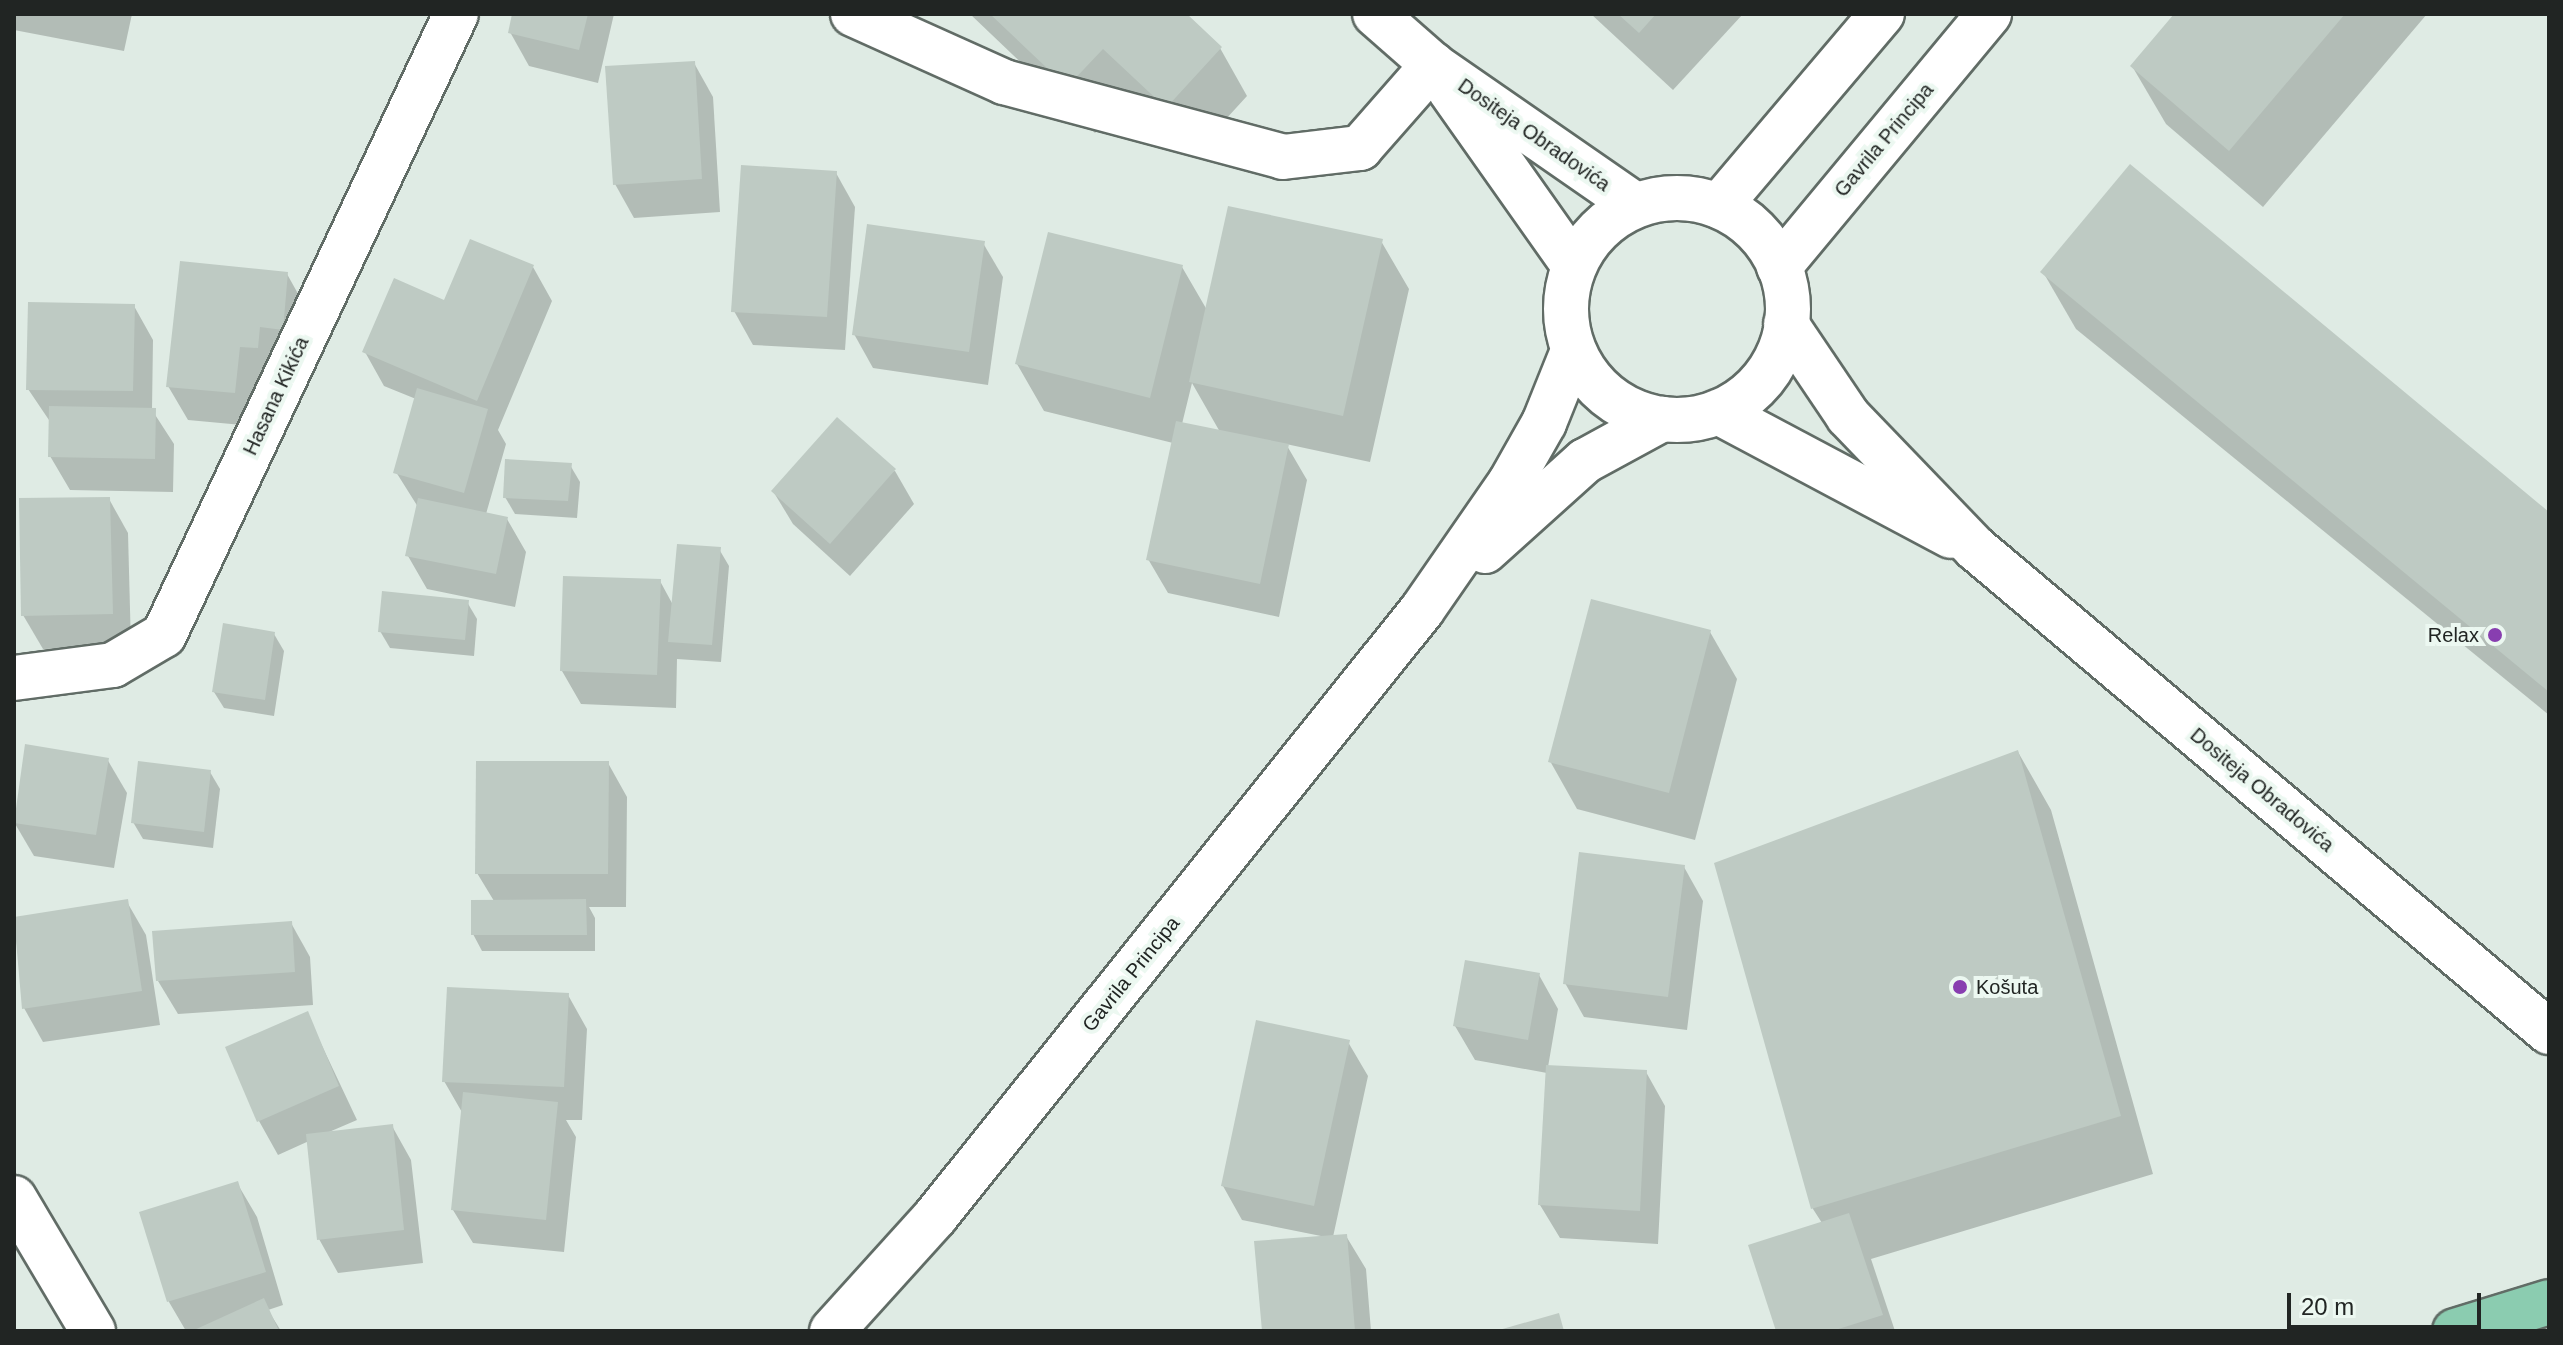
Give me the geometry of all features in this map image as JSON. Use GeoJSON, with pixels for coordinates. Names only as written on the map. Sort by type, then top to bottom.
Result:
{"type":"FeatureCollection","features":[{"type":"Feature","properties":{"kind":"main road"},"geometry":{"type":"LineString","coordinates":[[2455,1331],[2549,1302]]}},
{"type":"Feature","properties":{"kind":"street","name":"Hasana Kikića"},"geometry":{"type":"LineString","coordinates":[[14,678],[113,665],[164,635],[456,14]]}},
{"type":"Feature","properties":{"kind":"street"},"geometry":{"type":"LineString","coordinates":[[853,14],[1004,82],[1283,157],[1360,148],[1433,65]]}},
{"type":"Feature","properties":{"kind":"street","name":"Dositeja Obradovića"},"geometry":{"type":"LineString","coordinates":[[1375,14],[1433,65],[1635,205]]}},
{"type":"Feature","properties":{"kind":"street"},"geometry":{"type":"LineString","coordinates":[[1719,206],[1882,14]]}},
{"type":"Feature","properties":{"kind":"street","name":"Gavrila Principa"},"geometry":{"type":"LineString","coordinates":[[1779,267],[1989,14]]}},
{"type":"Feature","properties":{"kind":"street","name":"Dositeja Obradovića"},"geometry":{"type":"LineString","coordinates":[[1433,65],[1574,266]]}},
{"type":"Feature","properties":{"kind":"street"},"geometry":{"type":"LineString","coordinates":[[1662,198],[1719,206],[1766,241],[1788,294],[1786,324],[1764,376],[1744,397],[1718,412],[1662,419],[1608,397],[1573,351],[1567,294],[1574,266],[1589,241],[1635,205],[1662,198]]}},
{"type":"Feature","properties":{"kind":"street","name":"Dositeja Obradovića"},"geometry":{"type":"LineString","coordinates":[[1786,324],[1848,416],[1975,548],[2549,1032]]}},
{"type":"Feature","properties":{"kind":"street","name":"Gavrila Principa"},"geometry":{"type":"LineString","coordinates":[[832,1331],[935,1217],[1422,610],[1510,483],[1544,423],[1573,351]]}},
{"type":"Feature","properties":{"kind":"street","name":"Dositeja Obradovića"},"geometry":{"type":"LineString","coordinates":[[1718,412],[1975,548]]}},
{"type":"Feature","properties":{"kind":"street","name":"Gavrila Principa"},"geometry":{"type":"LineString","coordinates":[[1422,610],[1585,461],[1662,419]]}},
{"type":"Feature","properties":{"kind":"street"},"geometry":{"type":"LineString","coordinates":[[14,1198],[93,1331]]}},
{"type":"Feature","properties":{"kind":"building"},"geometry":{"type":"Polygon","coordinates":[[[512,14],[588,14],[579,50],[508,33],[512,14]]]}},
{"type":"Feature","properties":{"kind":"building"},"geometry":{"type":"Polygon","coordinates":[[[990,14],[1187,14],[1222,47],[1166,108],[1103,49],[1067,87],[990,14]]]}},
{"type":"Feature","properties":{"kind":"building"},"geometry":{"type":"Polygon","coordinates":[[[1618,14],[1656,14],[1639,33],[1618,14]]]}},
{"type":"Feature","properties":{"kind":"building"},"geometry":{"type":"Polygon","coordinates":[[[2174,14],[2345,14],[2229,151],[2130,66],[2174,14]]]}},
{"type":"Feature","properties":{"kind":"building"},"geometry":{"type":"Polygon","coordinates":[[[695,61],[702,179],[613,185],[605,66],[695,61]]]}},
{"type":"Feature","properties":{"kind":"building"},"geometry":{"type":"Polygon","coordinates":[[[2130,164],[2549,512],[2549,692],[2040,272],[2130,164]]]}},
{"type":"Feature","properties":{"kind":"building"},"geometry":{"type":"Polygon","coordinates":[[[741,165],[837,171],[827,317],[731,312],[741,165]]]}},
{"type":"Feature","properties":{"kind":"building"},"geometry":{"type":"Polygon","coordinates":[[[1228,206],[1383,239],[1343,416],[1189,382],[1228,206]]]}},
{"type":"Feature","properties":{"kind":"building"},"geometry":{"type":"Polygon","coordinates":[[[867,224],[985,241],[969,352],[852,335],[867,224]]]}},
{"type":"Feature","properties":{"kind":"building"},"geometry":{"type":"Polygon","coordinates":[[[1048,232],[1183,265],[1150,398],[1015,364],[1048,232]]]}},
{"type":"Feature","properties":{"kind":"building"},"geometry":{"type":"Polygon","coordinates":[[[470,239],[534,265],[477,401],[362,352],[394,278],[444,300],[470,239]]]}},
{"type":"Feature","properties":{"kind":"building"},"geometry":{"type":"Polygon","coordinates":[[[180,261],[288,272],[283,330],[260,327],[258,348],[240,347],[235,393],[166,387],[180,261]]]}},
{"type":"Feature","properties":{"kind":"building"},"geometry":{"type":"Polygon","coordinates":[[[28,302],[135,304],[133,391],[26,390],[28,302]]]}},
{"type":"Feature","properties":{"kind":"building"},"geometry":{"type":"Polygon","coordinates":[[[417,388],[488,409],[464,493],[393,473],[417,388]]]}},
{"type":"Feature","properties":{"kind":"building"},"geometry":{"type":"Polygon","coordinates":[[[49,406],[156,408],[155,459],[48,457],[49,406]]]}},
{"type":"Feature","properties":{"kind":"building"},"geometry":{"type":"Polygon","coordinates":[[[837,417],[896,469],[830,544],[771,491],[837,417]]]}},
{"type":"Feature","properties":{"kind":"building"},"geometry":{"type":"Polygon","coordinates":[[[1176,421],[1289,444],[1260,584],[1146,560],[1176,421]]]}},
{"type":"Feature","properties":{"kind":"building"},"geometry":{"type":"Polygon","coordinates":[[[505,459],[572,463],[568,501],[503,498],[505,459]]]}},
{"type":"Feature","properties":{"kind":"building"},"geometry":{"type":"Polygon","coordinates":[[[110,497],[113,614],[21,616],[19,498],[110,497]]]}},
{"type":"Feature","properties":{"kind":"building"},"geometry":{"type":"Polygon","coordinates":[[[418,498],[508,517],[496,574],[405,556],[418,498]]]}},
{"type":"Feature","properties":{"kind":"building"},"geometry":{"type":"Polygon","coordinates":[[[677,544],[721,547],[712,645],[668,642],[677,544]]]}},
{"type":"Feature","properties":{"kind":"building"},"geometry":{"type":"Polygon","coordinates":[[[563,576],[661,579],[657,675],[560,671],[563,576]]]}},
{"type":"Feature","properties":{"kind":"building"},"geometry":{"type":"Polygon","coordinates":[[[382,591],[469,600],[465,640],[378,632],[382,591]]]}},
{"type":"Feature","properties":{"kind":"building"},"geometry":{"type":"Polygon","coordinates":[[[1591,599],[1711,630],[1669,793],[1548,762],[1591,599]]]}},
{"type":"Feature","properties":{"kind":"building"},"geometry":{"type":"Polygon","coordinates":[[[223,623],[275,632],[265,700],[212,692],[223,623]]]}},
{"type":"Feature","properties":{"kind":"building"},"geometry":{"type":"Polygon","coordinates":[[[25,744],[109,758],[96,835],[14,823],[25,744]]]}},
{"type":"Feature","properties":{"kind":"building"},"geometry":{"type":"Polygon","coordinates":[[[2018,750],[2121,1116],[1811,1209],[1714,863],[2018,750]]]}},
{"type":"Feature","properties":{"kind":"building"},"geometry":{"type":"Polygon","coordinates":[[[138,761],[211,770],[204,832],[131,823],[138,761]]]}},
{"type":"Feature","properties":{"kind":"building"},"geometry":{"type":"Polygon","coordinates":[[[476,761],[609,761],[608,874],[475,874],[476,761]]]}},
{"type":"Feature","properties":{"kind":"building"},"geometry":{"type":"Polygon","coordinates":[[[1579,852],[1685,865],[1668,997],[1563,984],[1579,852]]]}},
{"type":"Feature","properties":{"kind":"building"},"geometry":{"type":"Polygon","coordinates":[[[128,899],[142,991],[22,1009],[14,917],[128,899]]]}},
{"type":"Feature","properties":{"kind":"building"},"geometry":{"type":"Polygon","coordinates":[[[586,899],[587,935],[471,935],[471,900],[586,899]]]}},
{"type":"Feature","properties":{"kind":"building"},"geometry":{"type":"Polygon","coordinates":[[[292,921],[295,972],[156,981],[152,931],[292,921]]]}},
{"type":"Feature","properties":{"kind":"building"},"geometry":{"type":"Polygon","coordinates":[[[1465,960],[1540,973],[1528,1040],[1453,1026],[1465,960]]]}},
{"type":"Feature","properties":{"kind":"building"},"geometry":{"type":"Polygon","coordinates":[[[447,987],[569,993],[564,1087],[442,1082],[447,987]]]}},
{"type":"Feature","properties":{"kind":"building"},"geometry":{"type":"Polygon","coordinates":[[[308,1011],[339,1086],[257,1122],[225,1047],[308,1011]]]}},
{"type":"Feature","properties":{"kind":"building"},"geometry":{"type":"Polygon","coordinates":[[[1256,1020],[1350,1040],[1314,1206],[1221,1186],[1256,1020]]]}},
{"type":"Feature","properties":{"kind":"building"},"geometry":{"type":"Polygon","coordinates":[[[1546,1065],[1647,1070],[1640,1211],[1538,1205],[1546,1065]]]}},
{"type":"Feature","properties":{"kind":"building"},"geometry":{"type":"Polygon","coordinates":[[[463,1092],[558,1102],[546,1220],[451,1210],[463,1092]]]}},
{"type":"Feature","properties":{"kind":"building"},"geometry":{"type":"Polygon","coordinates":[[[393,1124],[404,1230],[317,1240],[306,1134],[393,1124]]]}},
{"type":"Feature","properties":{"kind":"building"},"geometry":{"type":"Polygon","coordinates":[[[238,1181],[266,1272],[167,1302],[139,1212],[238,1181]]]}},
{"type":"Feature","properties":{"kind":"building"},"geometry":{"type":"Polygon","coordinates":[[[1849,1213],[1883,1315],[1832,1331],[1776,1331],[1748,1245],[1849,1213]]]}},
{"type":"Feature","properties":{"kind":"building"},"geometry":{"type":"Polygon","coordinates":[[[1347,1234],[1355,1331],[1262,1331],[1254,1241],[1347,1234]]]}},
{"type":"Feature","properties":{"kind":"building"},"geometry":{"type":"Polygon","coordinates":[[[264,1298],[279,1331],[192,1331],[264,1298]]]}},
{"type":"Feature","properties":{"kind":"building"},"geometry":{"type":"Polygon","coordinates":[[[1559,1313],[1564,1331],[1499,1331],[1499,1330],[1559,1313]]]}},
{"type":"Feature","properties":{"kind":"place","name":"Relax"},"geometry":{"type":"Point","coordinates":[2495,635]}},
{"type":"Feature","properties":{"kind":"place","name":"Košuta"},"geometry":{"type":"Point","coordinates":[1960,987]}}]}
